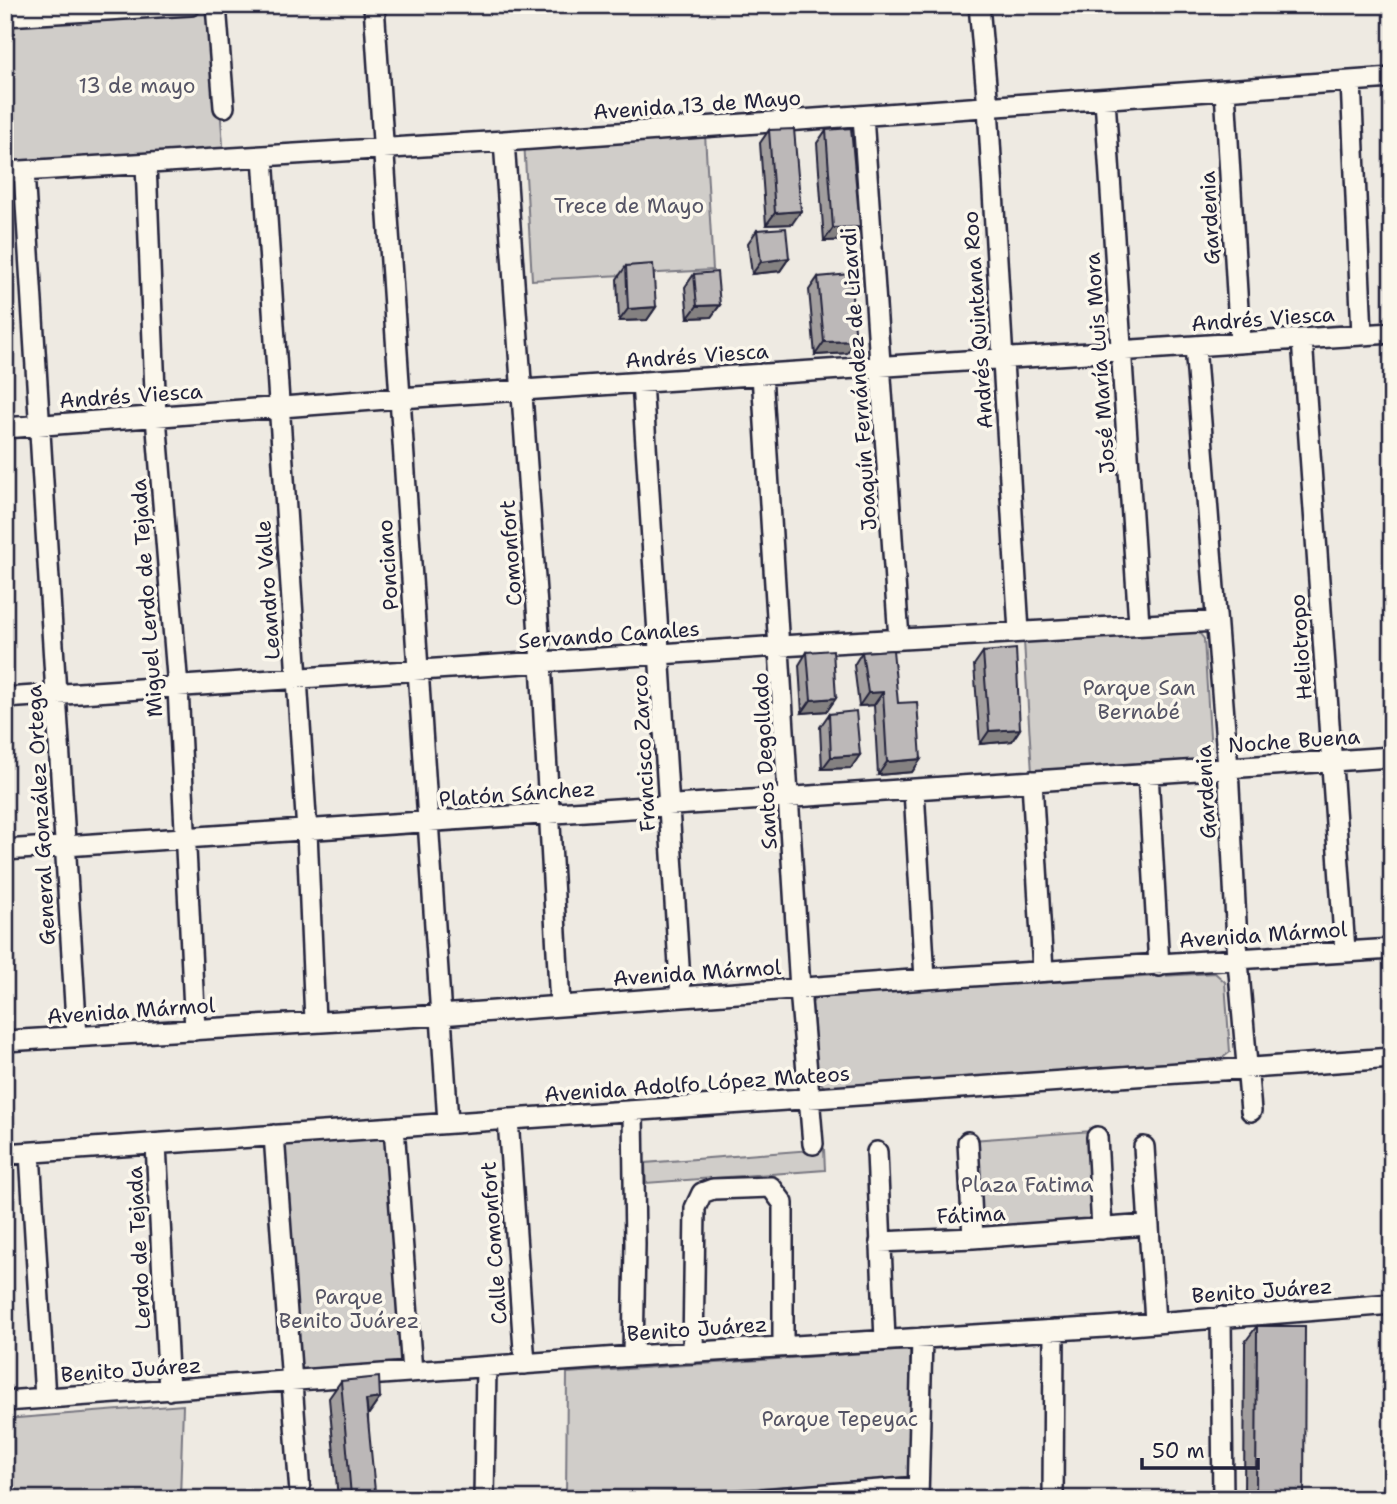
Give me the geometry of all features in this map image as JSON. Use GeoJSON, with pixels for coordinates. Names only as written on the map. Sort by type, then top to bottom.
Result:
{"type":"FeatureCollection","features":[{"type":"Feature","properties":{"kind":"street"},"geometry":{"type":"LineString","coordinates":[[5,16],[191,5]]}},
{"type":"Feature","properties":{"kind":"street"},"geometry":{"type":"LineString","coordinates":[[216,5],[224,107]]}},
{"type":"Feature","properties":{"kind":"street","name":"Ponciano"},"geometry":{"type":"LineString","coordinates":[[374,5],[418,671],[425,824],[447,1122]]}},
{"type":"Feature","properties":{"kind":"street","name":"Andrés Quintana Roo"},"geometry":{"type":"LineString","coordinates":[[979,5],[988,107],[1019,632]]}},
{"type":"Feature","properties":{"kind":"street","name":"Avenida 13 de Mayo"},"geometry":{"type":"LineString","coordinates":[[15,171],[504,141],[1392,79]]}},
{"type":"Feature","properties":{"kind":"street"},"geometry":{"type":"LineString","coordinates":[[1351,81],[1362,335]]}},
{"type":"Feature","properties":{"kind":"street","name":"Gardenia"},"geometry":{"type":"LineString","coordinates":[[1225,90],[1240,343]]}},
{"type":"Feature","properties":{"kind":"street","name":"José María Luis Mora"},"geometry":{"type":"LineString","coordinates":[[1105,99],[1139,624]]}},
{"type":"Feature","properties":{"kind":"street","name":"Joaquín Fernández de Lizardi"},"geometry":{"type":"LineString","coordinates":[[863,116],[899,639]]}},
{"type":"Feature","properties":{"kind":"street","name":"Comonfort"},"geometry":{"type":"LineString","coordinates":[[504,141],[541,663],[560,1005]]}},
{"type":"Feature","properties":{"kind":"street","name":"Leandro Valle"},"geometry":{"type":"LineString","coordinates":[[263,156],[307,832],[315,1021]]}},
{"type":"Feature","properties":{"kind":"street","name":"Miguel Lerdo de Tejada"},"geometry":{"type":"LineString","coordinates":[[146,164],[156,417],[178,688],[195,1030]]}},
{"type":"Feature","properties":{"kind":"street","name":"General González Ortega"},"geometry":{"type":"LineString","coordinates":[[15,171],[41,425],[77,1037]]}},
{"type":"Feature","properties":{"kind":"street","name":"Andrés Viesca"},"geometry":{"type":"LineString","coordinates":[[5,428],[400,398],[1392,333]]}},
{"type":"Feature","properties":{"kind":"street","name":"Heliotropo"},"geometry":{"type":"LineString","coordinates":[[1302,339],[1345,951]]}},
{"type":"Feature","properties":{"kind":"street","name":"Gardenia"},"geometry":{"type":"LineString","coordinates":[[1195,346],[1228,768],[1238,961],[1251,1111]]}},
{"type":"Feature","properties":{"kind":"street","name":"Santos Degollado"},"geometry":{"type":"LineString","coordinates":[[762,374],[800,989],[813,1144]]}},
{"type":"Feature","properties":{"kind":"street","name":"Francisco Zarco"},"geometry":{"type":"LineString","coordinates":[[642,382],[681,997]]}},
{"type":"Feature","properties":{"kind":"street","name":"Servando Canales"},"geometry":{"type":"LineString","coordinates":[[5,698],[780,646],[1216,621]]}},
{"type":"Feature","properties":{"kind":"street","name":"Noche Buena"},"geometry":{"type":"LineString","coordinates":[[1032,781],[1392,757]]}},
{"type":"Feature","properties":{"kind":"street"},"geometry":{"type":"LineString","coordinates":[[1148,773],[1159,966]]}},
{"type":"Feature","properties":{"kind":"street"},"geometry":{"type":"LineString","coordinates":[[1032,781],[1043,971]]}},
{"type":"Feature","properties":{"kind":"street","name":"Platón Sánchez"},"geometry":{"type":"LineString","coordinates":[[5,850],[307,832],[1032,781]]}},
{"type":"Feature","properties":{"kind":"street"},"geometry":{"type":"LineString","coordinates":[[914,790],[925,979]]}},
{"type":"Feature","properties":{"kind":"street","name":"Avenida Mármol"},"geometry":{"type":"LineString","coordinates":[[5,1041],[440,1015],[925,979],[1238,961],[1392,949]]}},
{"type":"Feature","properties":{"kind":"street","name":"Avenida Adolfo López Mateos"},"geometry":{"type":"LineString","coordinates":[[5,1154],[394,1128],[447,1122],[633,1114],[1392,1058]]}},
{"type":"Feature","properties":{"kind":"street"},"geometry":{"type":"LineString","coordinates":[[633,1114],[633,1356]]}},
{"type":"Feature","properties":{"kind":"street","name":"Calle Comonfort"},"geometry":{"type":"LineString","coordinates":[[508,1119],[525,1364]]}},
{"type":"Feature","properties":{"kind":"street"},"geometry":{"type":"LineString","coordinates":[[394,1128],[412,1372]]}},
{"type":"Feature","properties":{"kind":"street"},"geometry":{"type":"LineString","coordinates":[[274,1135],[300,1493]]}},
{"type":"Feature","properties":{"kind":"street"},"geometry":{"type":"LineString","coordinates":[[1097,1137],[1102,1229]]}},
{"type":"Feature","properties":{"kind":"street"},"geometry":{"type":"LineString","coordinates":[[968,1142],[973,1238]]}},
{"type":"Feature","properties":{"kind":"street","name":"Lerdo de Tejada"},"geometry":{"type":"LineString","coordinates":[[156,1145],[169,1390]]}},
{"type":"Feature","properties":{"kind":"street"},"geometry":{"type":"LineString","coordinates":[[1144,1147],[1155,1322]]}},
{"type":"Feature","properties":{"kind":"street"},"geometry":{"type":"LineString","coordinates":[[877,1152],[885,1340]]}},
{"type":"Feature","properties":{"kind":"street"},"geometry":{"type":"LineString","coordinates":[[30,1153],[45,1398]]}},
{"type":"Feature","properties":{"kind":"street"},"geometry":{"type":"LineString","coordinates":[[693,1353],[695,1209],[702,1193],[713,1189],[771,1188],[779,1194],[786,1212],[783,1346]]}},
{"type":"Feature","properties":{"kind":"street","name":"Fátima"},"geometry":{"type":"LineString","coordinates":[[880,1242],[1148,1225]]}},
{"type":"Feature","properties":{"kind":"street","name":"Benito Juárez"},"geometry":{"type":"LineString","coordinates":[[5,1401],[633,1356],[1054,1330],[1392,1304]]}},
{"type":"Feature","properties":{"kind":"street"},"geometry":{"type":"LineString","coordinates":[[1221,1317],[1223,1499]]}},
{"type":"Feature","properties":{"kind":"street"},"geometry":{"type":"LineString","coordinates":[[1053,1499],[1054,1330]]}},
{"type":"Feature","properties":{"kind":"street"},"geometry":{"type":"LineString","coordinates":[[763,1499],[918,1493],[922,1338]]}},
{"type":"Feature","properties":{"kind":"street"},"geometry":{"type":"LineString","coordinates":[[484,1499],[486,1367]]}},
{"type":"Feature","properties":{"kind":"green space","name":"13 de mayo"},"geometry":{"type":"Polygon","coordinates":[[[212,8],[224,157],[5,168],[5,17],[212,8]]]}},
{"type":"Feature","properties":{"kind":"green space","name":"Trece de Mayo"},"geometry":{"type":"Polygon","coordinates":[[[705,134],[713,270],[532,280],[524,140],[705,134]]]}},
{"type":"Feature","properties":{"kind":"green space","name":"Parque San Bernabé"},"geometry":{"type":"Polygon","coordinates":[[[1196,629],[1204,639],[1211,753],[1201,762],[1032,773],[1024,641],[1196,629]]]}},
{"type":"Feature","properties":{"kind":"green space"},"geometry":{"type":"Polygon","coordinates":[[[1215,973],[1225,982],[1230,1052],[1221,1059],[825,1088],[818,1080],[812,1003],[818,995],[1215,973]]]}},
{"type":"Feature","properties":{"kind":"green space","name":"Plaza Fatima"},"geometry":{"type":"Polygon","coordinates":[[[1092,1131],[1099,1218],[977,1237],[972,1140],[1092,1131]]]}},
{"type":"Feature","properties":{"kind":"green space","name":"Parque Benito Juárez"},"geometry":{"type":"Polygon","coordinates":[[[392,1135],[412,1372],[295,1376],[284,1143],[392,1135]]]}},
{"type":"Feature","properties":{"kind":"green space"},"geometry":{"type":"Polygon","coordinates":[[[824,1149],[825,1170],[646,1183],[645,1163],[824,1149]]]}},
{"type":"Feature","properties":{"kind":"green space","name":"Parque Tepeyac"},"geometry":{"type":"Polygon","coordinates":[[[910,1350],[910,1479],[566,1499],[567,1373],[910,1350]]]}},
{"type":"Feature","properties":{"kind":"green space"},"geometry":{"type":"Polygon","coordinates":[[[183,1405],[180,1499],[5,1499],[5,1419],[183,1405]]]}},
{"type":"Feature","properties":{"kind":"building"},"geometry":{"type":"Polygon","coordinates":[[[851,128],[860,227],[833,228],[826,130],[851,128]]]}},
{"type":"Feature","properties":{"kind":"building"},"geometry":{"type":"Polygon","coordinates":[[[794,129],[801,211],[775,213],[769,130],[794,129]]]}},
{"type":"Feature","properties":{"kind":"building"},"geometry":{"type":"Polygon","coordinates":[[[786,228],[789,258],[761,262],[757,230],[786,228]]]}},
{"type":"Feature","properties":{"kind":"building"},"geometry":{"type":"Polygon","coordinates":[[[653,264],[656,307],[628,309],[626,266],[653,264]]]}},
{"type":"Feature","properties":{"kind":"building"},"geometry":{"type":"Polygon","coordinates":[[[717,272],[720,305],[697,306],[694,274],[717,272]]]}},
{"type":"Feature","properties":{"kind":"building"},"geometry":{"type":"Polygon","coordinates":[[[850,274],[856,341],[824,342],[818,277],[850,274]]]}},
{"type":"Feature","properties":{"kind":"building"},"geometry":{"type":"Polygon","coordinates":[[[1016,649],[1020,729],[989,731],[983,652],[1016,649]]]}},
{"type":"Feature","properties":{"kind":"building"},"geometry":{"type":"Polygon","coordinates":[[[833,650],[836,698],[811,700],[807,652],[833,650]]]}},
{"type":"Feature","properties":{"kind":"building"},"geometry":{"type":"Polygon","coordinates":[[[893,650],[898,703],[917,702],[921,759],[887,762],[883,692],[868,693],[862,652],[893,650]]]}},
{"type":"Feature","properties":{"kind":"building"},"geometry":{"type":"Polygon","coordinates":[[[856,711],[860,755],[831,757],[829,714],[856,711]]]}},
{"type":"Feature","properties":{"kind":"building"},"geometry":{"type":"Polygon","coordinates":[[[1257,1326],[1305,1326],[1304,1499],[1256,1499],[1257,1326]]]}},
{"type":"Feature","properties":{"kind":"building"},"geometry":{"type":"Polygon","coordinates":[[[379,1377],[380,1398],[366,1400],[375,1491],[351,1496],[341,1381],[379,1377]]]}}]}
